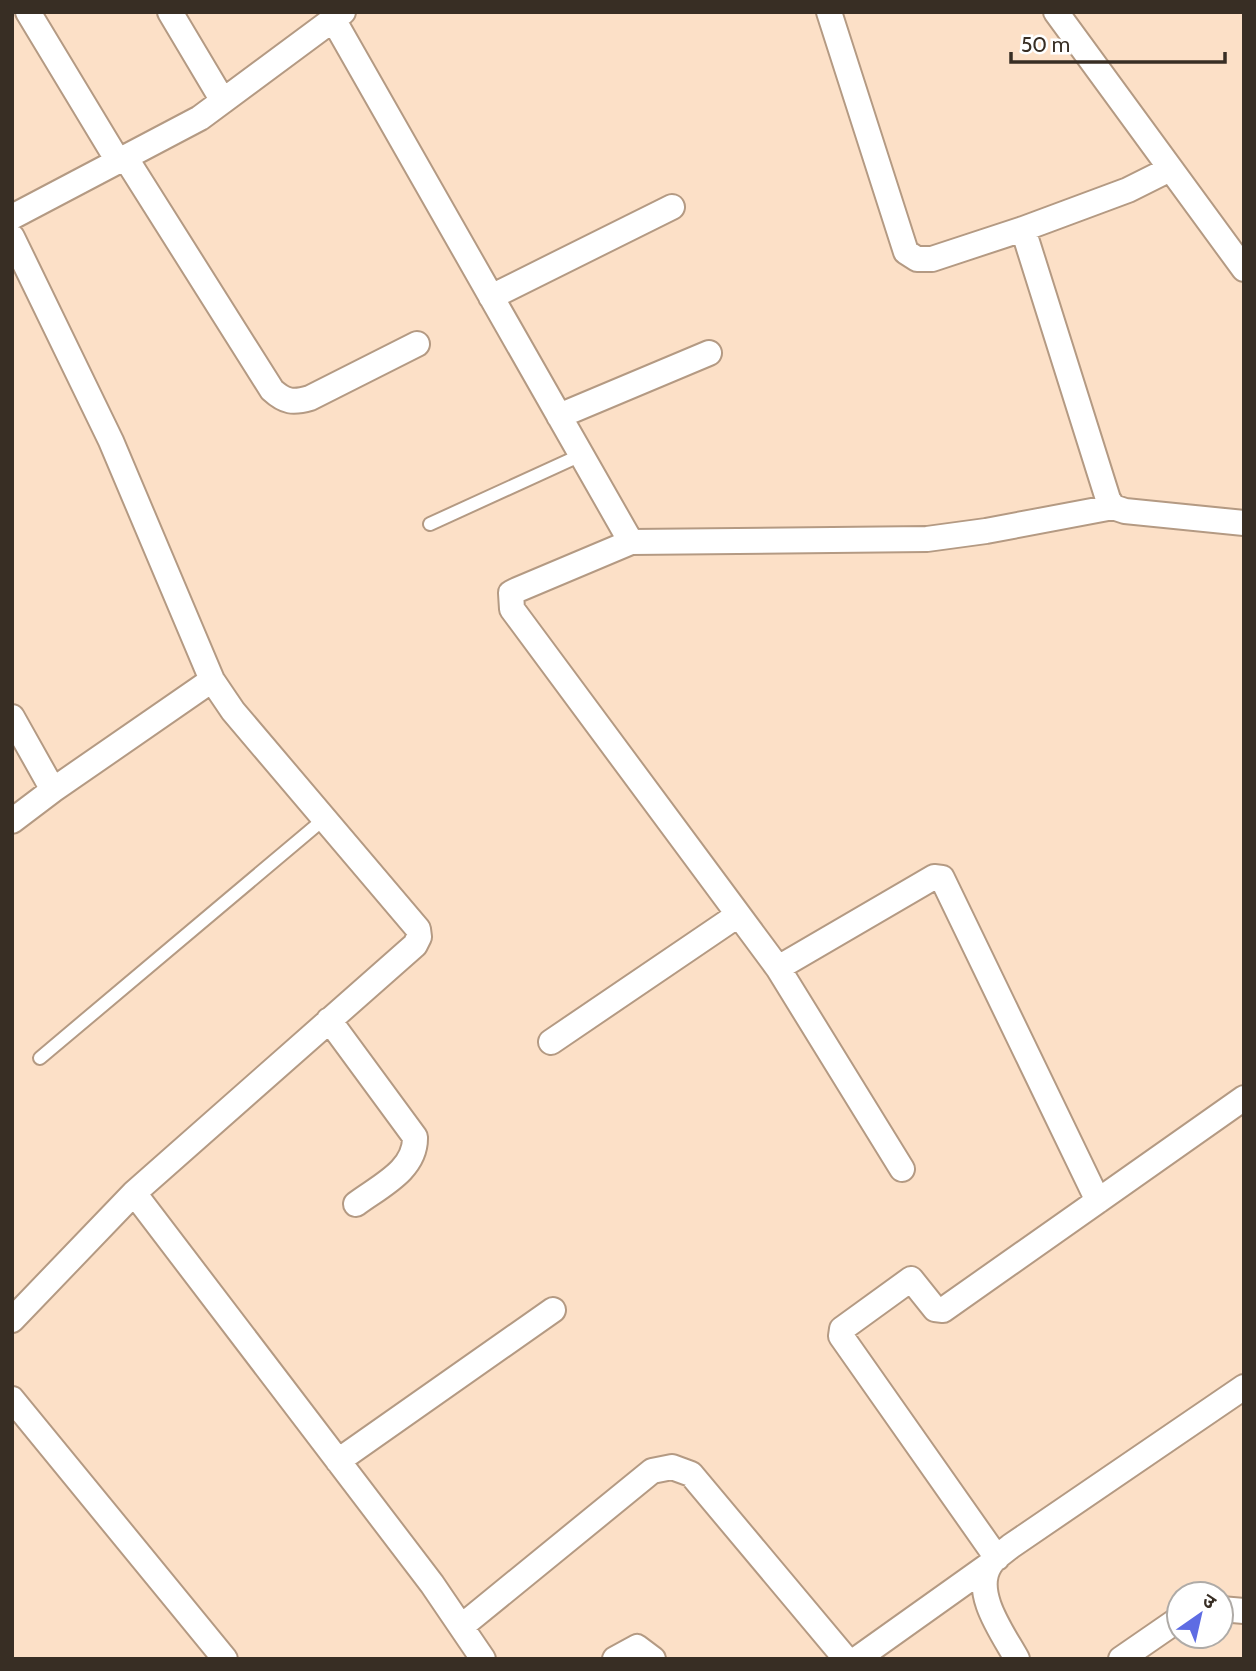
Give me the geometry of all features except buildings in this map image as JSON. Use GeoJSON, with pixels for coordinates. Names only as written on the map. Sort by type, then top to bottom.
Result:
{"type":"FeatureCollection","features":[{"type":"Feature","properties":{"kind":"street"},"geometry":{"type":"LineString","coordinates":[[28,12],[272,390],[282,399],[295,402],[310,398],[417,344]]}},
{"type":"Feature","properties":{"kind":"street"},"geometry":{"type":"LineString","coordinates":[[170,12],[223,101]]}},
{"type":"Feature","properties":{"kind":"street"},"geometry":{"type":"LineString","coordinates":[[829,12],[906,252],[917,259],[932,259],[1023,229],[1128,190],[1170,169]]}},
{"type":"Feature","properties":{"kind":"street"},"geometry":{"type":"LineString","coordinates":[[1056,12],[1244,269]]}},
{"type":"Feature","properties":{"kind":"street"},"geometry":{"type":"LineString","coordinates":[[12,217],[200,118],[338,16],[491,297],[631,542]]}},
{"type":"Feature","properties":{"kind":"street"},"geometry":{"type":"LineString","coordinates":[[491,297],[672,207]]}},
{"type":"Feature","properties":{"kind":"street"},"geometry":{"type":"LineString","coordinates":[[1023,229],[1108,499],[1113,507]]}},
{"type":"Feature","properties":{"kind":"street"},"geometry":{"type":"LineString","coordinates":[[12,237],[111,441],[212,680],[233,710],[418,929],[419,937],[415,945],[134,1194],[12,1320]]}},
{"type":"Feature","properties":{"kind":"street"},"geometry":{"type":"LineString","coordinates":[[559,416],[709,353]]}},
{"type":"Feature","properties":{"kind":"street"},"geometry":{"type":"LineString","coordinates":[[902,1169],[778,968],[509,602],[511,593],[631,542],[927,539],[986,531],[1113,507],[1125,511],[1244,523]]}},
{"type":"Feature","properties":{"kind":"street"},"geometry":{"type":"LineString","coordinates":[[12,821],[212,680]]}},
{"type":"Feature","properties":{"kind":"street"},"geometry":{"type":"LineString","coordinates":[[12,717],[53,790]]}},
{"type":"Feature","properties":{"kind":"street"},"geometry":{"type":"LineString","coordinates":[[778,968],[934,877],[942,878],[1098,1201]]}},
{"type":"Feature","properties":{"kind":"street"},"geometry":{"type":"LineString","coordinates":[[551,1042],[738,915]]}},
{"type":"Feature","properties":{"kind":"street"},"geometry":{"type":"LineString","coordinates":[[329,1020],[415,1137],[416,1152],[409,1164],[356,1204]]}},
{"type":"Feature","properties":{"kind":"street"},"geometry":{"type":"LineString","coordinates":[[993,1561],[841,1333],[911,1279],[935,1309],[943,1310],[1244,1098]]}},
{"type":"Feature","properties":{"kind":"street"},"geometry":{"type":"LineString","coordinates":[[134,1194],[462,1626],[483,1659]]}},
{"type":"Feature","properties":{"kind":"street"},"geometry":{"type":"LineString","coordinates":[[338,1461],[553,1310]]}},
{"type":"Feature","properties":{"kind":"street"},"geometry":{"type":"LineString","coordinates":[[857,1659],[1244,1387]]}},
{"type":"Feature","properties":{"kind":"street"},"geometry":{"type":"LineString","coordinates":[[12,1399],[225,1659]]}},
{"type":"Feature","properties":{"kind":"street"},"geometry":{"type":"LineString","coordinates":[[462,1626],[652,1471],[672,1467],[691,1474],[846,1659]]}},
{"type":"Feature","properties":{"kind":"street"},"geometry":{"type":"LineString","coordinates":[[993,1561],[984,1586],[993,1615],[1017,1659]]}},
{"type":"Feature","properties":{"kind":"street"},"geometry":{"type":"LineString","coordinates":[[1121,1659],[1165,1629]]}},
{"type":"Feature","properties":{"kind":"street"},"geometry":{"type":"LineString","coordinates":[[615,1659],[638,1647],[653,1659]]}},
{"type":"Feature","properties":{"kind":"lane"},"geometry":{"type":"LineString","coordinates":[[430,524],[581,455]]}},
{"type":"Feature","properties":{"kind":"lane"},"geometry":{"type":"LineString","coordinates":[[40,1058],[324,819]]}}]}
